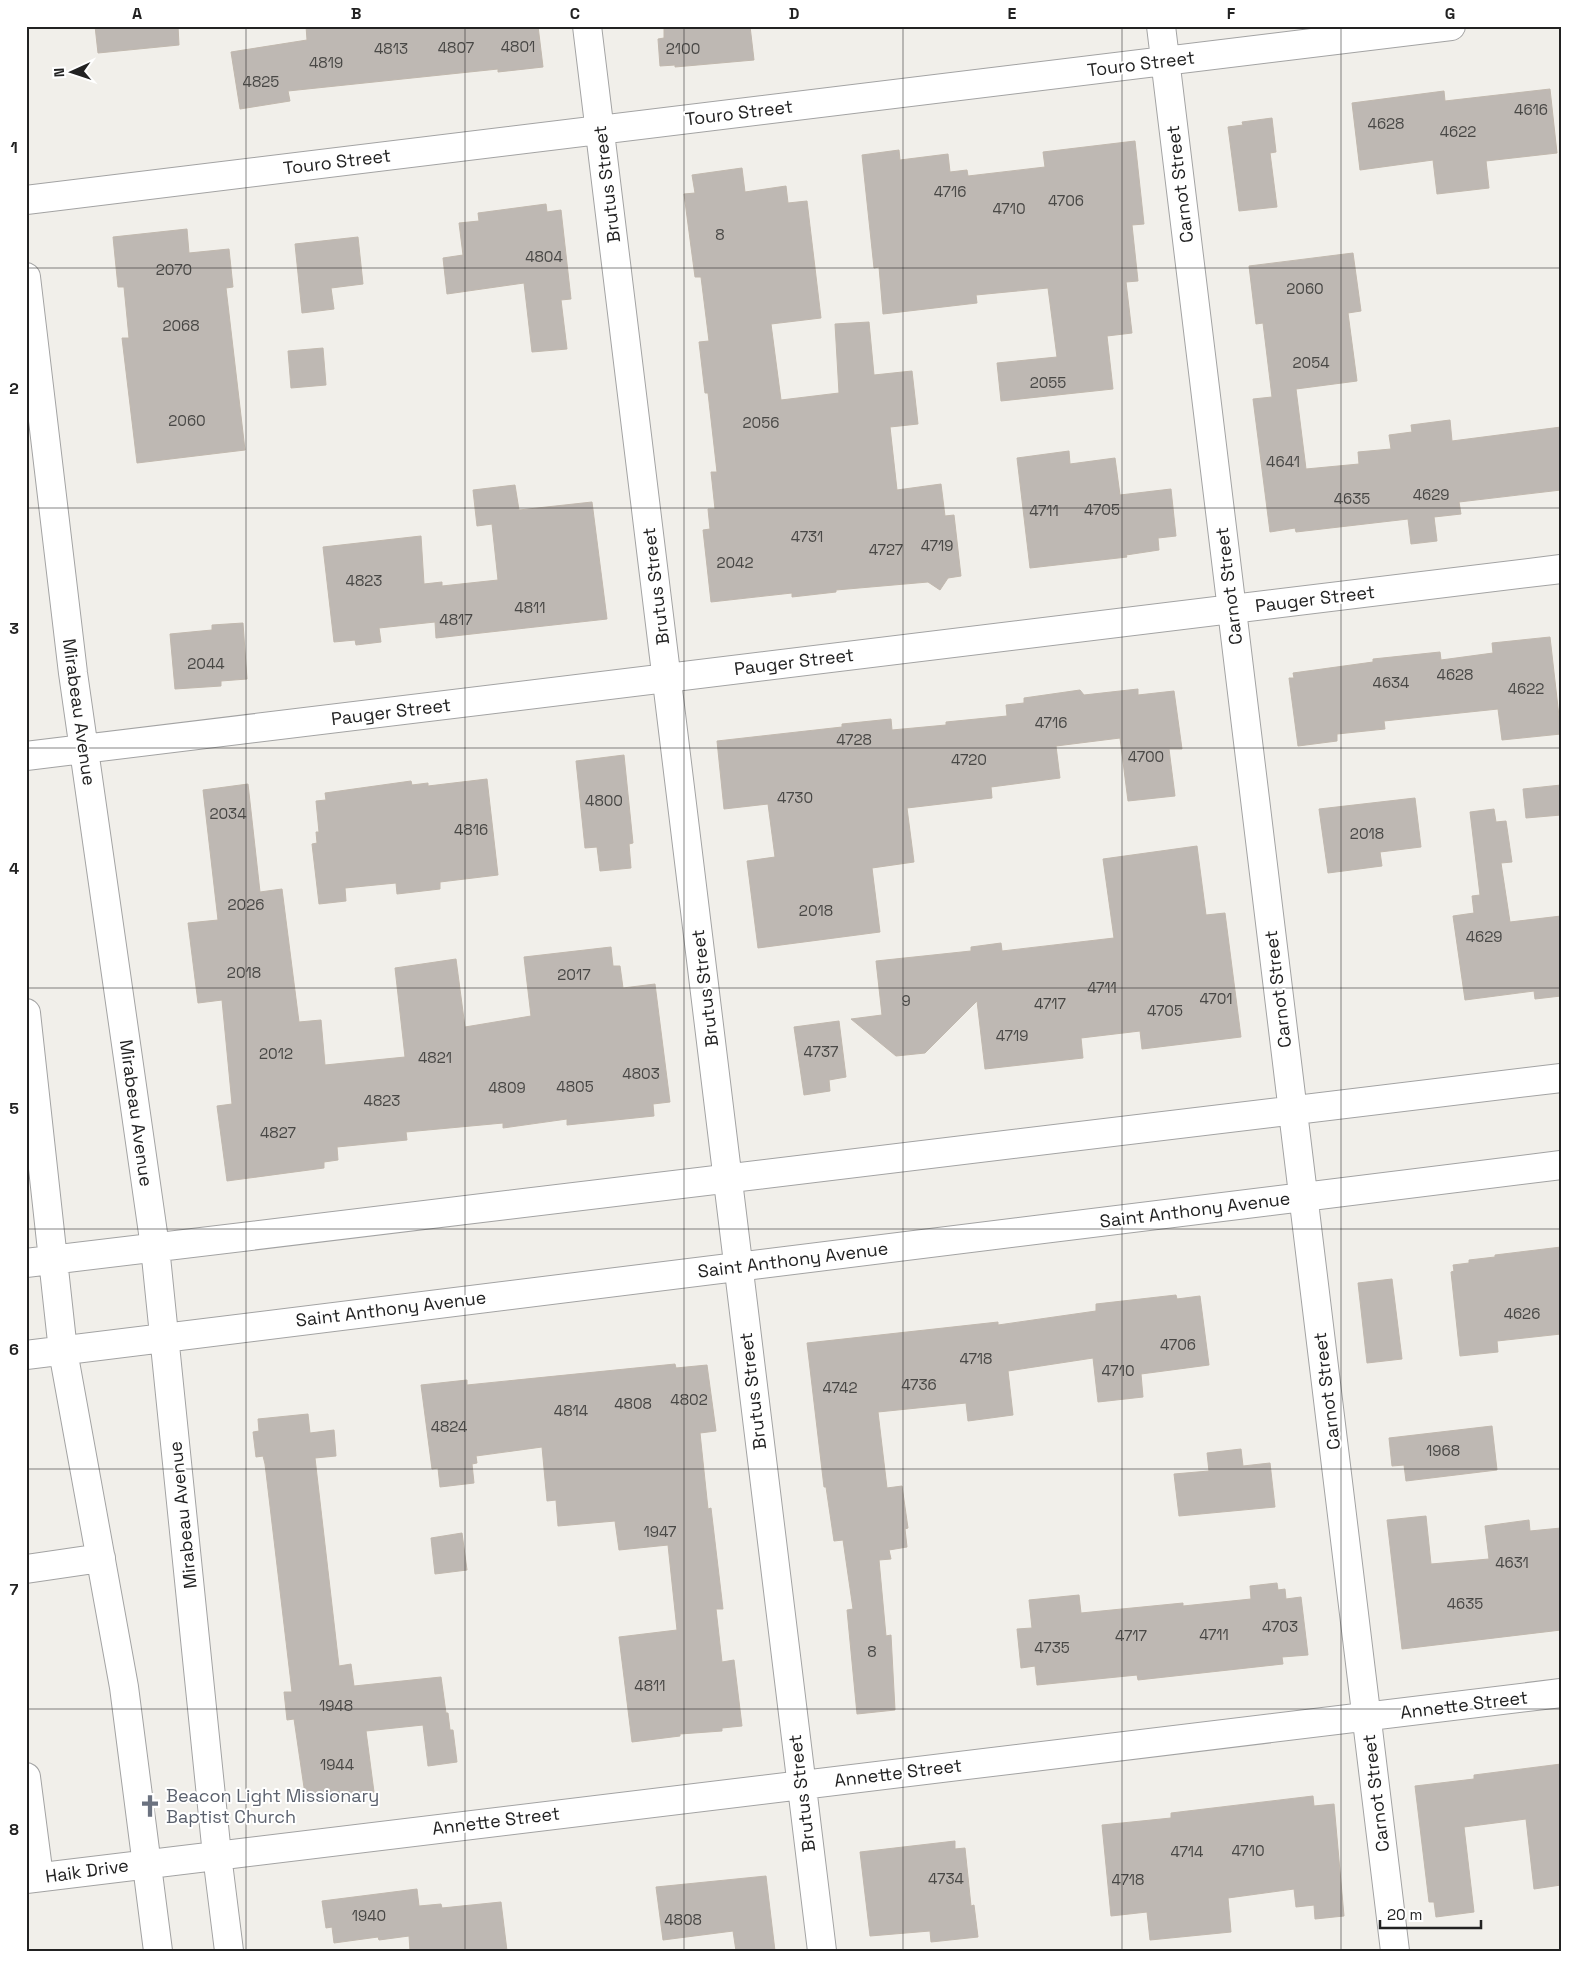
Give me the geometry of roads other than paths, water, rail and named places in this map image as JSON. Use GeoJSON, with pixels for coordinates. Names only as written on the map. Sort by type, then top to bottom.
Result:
{"type":"FeatureCollection","features":[{"type":"Feature","properties":{"kind":"street","name":"Brutus Street"},"geometry":{"type":"LineString","coordinates":[[587,26],[822,1951]]}},
{"type":"Feature","properties":{"kind":"street","name":"Carnot Street"},"geometry":{"type":"LineString","coordinates":[[1161,26],[1395,1951]]}},
{"type":"Feature","properties":{"kind":"street","name":"Touro Street"},"geometry":{"type":"LineString","coordinates":[[26,200],[1451,26]]}},
{"type":"Feature","properties":{"kind":"street","name":"Mirabeau Avenue"},"geometry":{"type":"LineString","coordinates":[[26,277],[83,749],[155,1247],[166,1337],[217,1855],[229,1951]]}},
{"type":"Feature","properties":{"kind":"street","name":"Pauger Street"},"geometry":{"type":"LineString","coordinates":[[26,756],[1561,569]]}},
{"type":"Feature","properties":{"kind":"street"},"geometry":{"type":"LineString","coordinates":[[26,1013],[39,1262],[63,1351],[124,1687],[158,1951]]}},
{"type":"Feature","properties":{"kind":"street"},"geometry":{"type":"LineString","coordinates":[[39,1262],[1561,1078]]}},
{"type":"Feature","properties":{"kind":"street","name":"Saint Anthony Avenue"},"geometry":{"type":"LineString","coordinates":[[26,1355],[1561,1165]]}},
{"type":"Feature","properties":{"kind":"street"},"geometry":{"type":"LineString","coordinates":[[26,1569],[101,1558]]}},
{"type":"Feature","properties":{"kind":"street","name":"Annette Street"},"geometry":{"type":"LineString","coordinates":[[147,1863],[1561,1694]]}},
{"type":"Feature","properties":{"kind":"street"},"geometry":{"type":"LineString","coordinates":[[26,1777],[32,1878]]}},
{"type":"Feature","properties":{"kind":"street","name":"Haik Drive"},"geometry":{"type":"LineString","coordinates":[[32,1878],[147,1863]]}},
{"type":"Feature","properties":{"kind":"place","name":"Beacon Light Missionary Baptist Church"},"geometry":{"type":"Point","coordinates":[150,1806]}}]}
